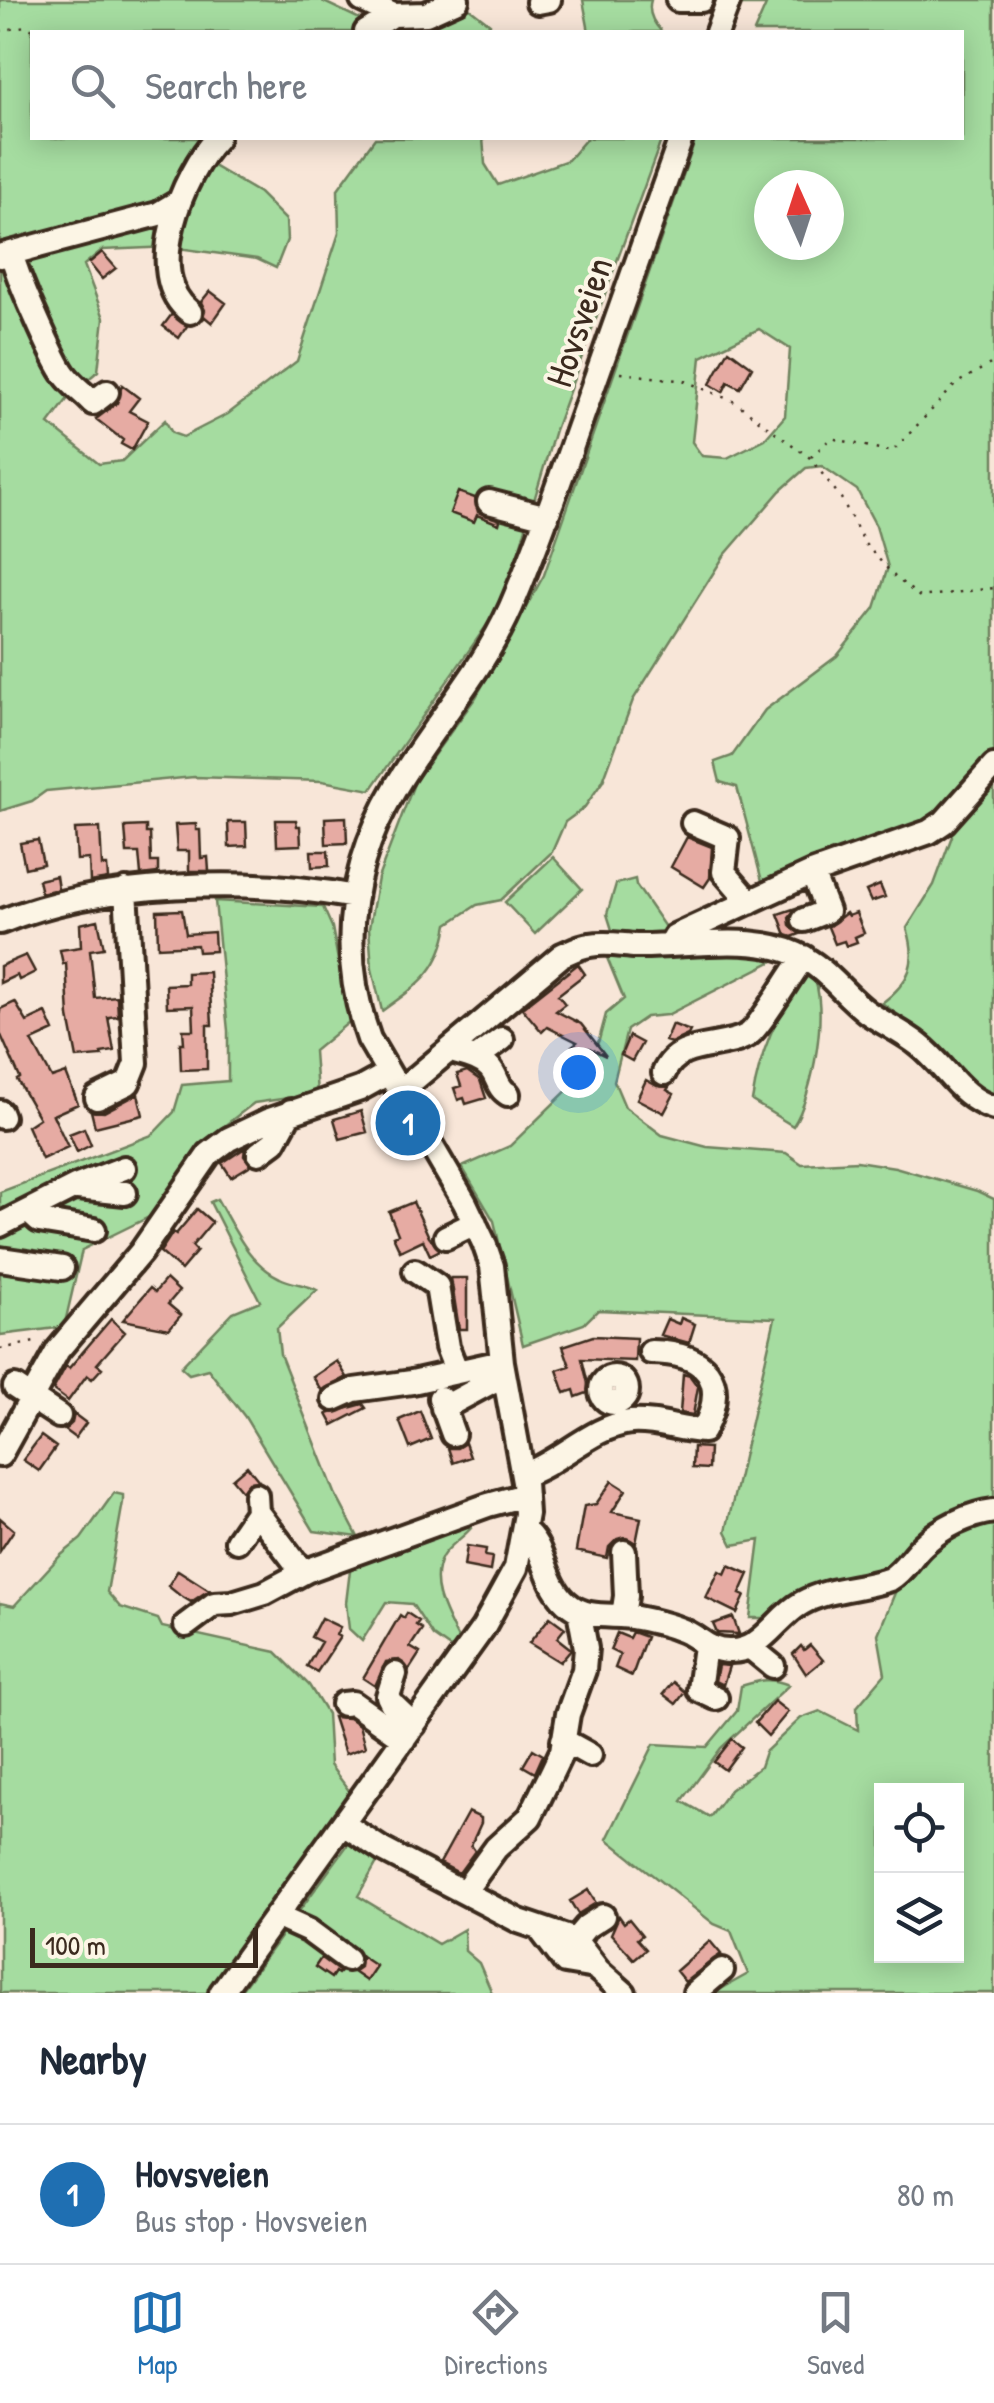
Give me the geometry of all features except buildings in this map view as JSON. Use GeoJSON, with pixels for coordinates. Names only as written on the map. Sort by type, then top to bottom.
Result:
{"type":"FeatureCollection","features":[{"type":"Feature","properties":{"kind":"street"},"geometry":{"type":"LineString","coordinates":[[362,0],[393,16]]}},
{"type":"Feature","properties":{"kind":"street"},"geometry":{"type":"LineString","coordinates":[[369,30],[393,16],[426,14],[457,0]]}},
{"type":"Feature","properties":{"kind":"street"},"geometry":{"type":"LineString","coordinates":[[678,0],[701,0]]}},
{"type":"Feature","properties":{"kind":"street"},"geometry":{"type":"LineString","coordinates":[[718,30],[729,0]]}},
{"type":"Feature","properties":{"kind":"street"},"geometry":{"type":"LineString","coordinates":[[190,312],[178,304],[170,277],[172,222],[178,202],[206,149],[215,140]]}},
{"type":"Feature","properties":{"kind":"street","name":"Hovsveien"},"geometry":{"type":"LineString","coordinates":[[221,1993],[496,1608],[506,1568],[524,1530],[524,1485],[503,1368],[492,1266],[476,1223],[376,1056],[359,1010],[350,946],[355,897],[370,840],[397,782],[504,621],[547,517],[679,140]]}},
{"type":"Feature","properties":{"kind":"street"},"geometry":{"type":"LineString","coordinates":[[107,392],[93,403],[66,378],[51,352],[30,296],[6,255],[158,214],[178,202]]}},
{"type":"Feature","properties":{"kind":"street"},"geometry":{"type":"LineString","coordinates":[[489,502],[547,517]]}},
{"type":"Feature","properties":{"kind":"street"},"geometry":{"type":"LineString","coordinates":[[707,932],[750,902],[812,874],[929,832],[944,822],[994,766]]}},
{"type":"Feature","properties":{"kind":"street"},"geometry":{"type":"LineString","coordinates":[[693,823],[728,838],[724,872],[750,902]]}},
{"type":"Feature","properties":{"kind":"street"},"geometry":{"type":"LineString","coordinates":[[804,920],[827,912],[812,874]]}},
{"type":"Feature","properties":{"kind":"street"},"geometry":{"type":"LineString","coordinates":[[0,922],[50,904],[126,890],[286,886],[355,897]]}},
{"type":"Feature","properties":{"kind":"street"},"geometry":{"type":"LineString","coordinates":[[97,1098],[128,1083],[136,1063],[126,890]]}},
{"type":"Feature","properties":{"kind":"street"},"geometry":{"type":"LineString","coordinates":[[4,1459],[23,1391],[70,1342],[140,1252],[182,1208],[217,1147],[291,1112],[335,1085],[393,1084],[452,1051],[551,977],[562,955],[586,945],[670,943],[674,936],[707,932],[785,949],[823,970],[862,1008],[924,1048],[964,1093],[994,1108]]}},
{"type":"Feature","properties":{"kind":"street"},"geometry":{"type":"LineString","coordinates":[[664,1072],[669,1061],[682,1053],[736,1040],[759,1026],[766,1009],[804,957]]}},
{"type":"Feature","properties":{"kind":"street"},"geometry":{"type":"LineString","coordinates":[[476,1058],[502,1039]]}},
{"type":"Feature","properties":{"kind":"street"},"geometry":{"type":"LineString","coordinates":[[452,1051],[476,1058],[490,1068],[508,1094]]}},
{"type":"Feature","properties":{"kind":"street"},"geometry":{"type":"LineString","coordinates":[[259,1154],[274,1142],[291,1112]]}},
{"type":"Feature","properties":{"kind":"street"},"geometry":{"type":"LineString","coordinates":[[0,1226],[75,1187],[124,1168]]}},
{"type":"Feature","properties":{"kind":"street"},"geometry":{"type":"LineString","coordinates":[[75,1187],[126,1193]]}},
{"type":"Feature","properties":{"kind":"street"},"geometry":{"type":"LineString","coordinates":[[28,1211],[39,1221],[94,1230]]}},
{"type":"Feature","properties":{"kind":"street"},"geometry":{"type":"LineString","coordinates":[[446,1237],[476,1223]]}},
{"type":"Feature","properties":{"kind":"street"},"geometry":{"type":"LineString","coordinates":[[124,1291],[150,1260],[140,1252]]}},
{"type":"Feature","properties":{"kind":"street"},"geometry":{"type":"LineString","coordinates":[[0,1259],[62,1268]]}},
{"type":"Feature","properties":{"kind":"street"},"geometry":{"type":"LineString","coordinates":[[416,1272],[437,1286],[447,1347],[444,1408],[453,1434]]}},
{"type":"Feature","properties":{"kind":"street"},"geometry":{"type":"LineString","coordinates":[[186,1625],[214,1604],[232,1604],[335,1571],[343,1557],[488,1505],[524,1485],[614,1414],[703,1431],[712,1402],[712,1378],[706,1368],[690,1356],[652,1352]]}},
{"type":"Feature","properties":{"kind":"street"},"geometry":{"type":"LineString","coordinates":[[334,1399],[354,1390],[444,1373],[503,1368]]}},
{"type":"Feature","properties":{"kind":"street"},"geometry":{"type":"LineString","coordinates":[[444,1408],[503,1368]]}},
{"type":"Feature","properties":{"kind":"street"},"geometry":{"type":"LineString","coordinates":[[23,1391],[59,1416]]}},
{"type":"Feature","properties":{"kind":"street"},"geometry":{"type":"LineString","coordinates":[[237,1540],[256,1504],[295,1562],[314,1576]]}},
{"type":"Feature","properties":{"kind":"street"},"geometry":{"type":"LineString","coordinates":[[577,1627],[623,1616],[690,1634],[704,1646],[727,1652],[751,1648],[782,1616],[801,1603],[890,1579],[940,1532],[982,1512],[994,1511]]}},
{"type":"Feature","properties":{"kind":"street"},"geometry":{"type":"LineString","coordinates":[[464,1892],[496,1848],[530,1816],[584,1670],[586,1655],[577,1627],[553,1588],[533,1537],[524,1530]]}},
{"type":"Feature","properties":{"kind":"street"},"geometry":{"type":"LineString","coordinates":[[623,1616],[624,1552]]}},
{"type":"Feature","properties":{"kind":"street"},"geometry":{"type":"LineString","coordinates":[[651,1647],[661,1625]]}},
{"type":"Feature","properties":{"kind":"street"},"geometry":{"type":"LineString","coordinates":[[704,1646],[700,1690],[716,1698]]}},
{"type":"Feature","properties":{"kind":"street"},"geometry":{"type":"LineString","coordinates":[[751,1648],[774,1666]]}},
{"type":"Feature","properties":{"kind":"street"},"geometry":{"type":"LineString","coordinates":[[395,1674],[388,1696],[409,1732]]}},
{"type":"Feature","properties":{"kind":"street"},"geometry":{"type":"LineString","coordinates":[[342,1704],[353,1703],[409,1732]]}},
{"type":"Feature","properties":{"kind":"street"},"geometry":{"type":"LineString","coordinates":[[555,1746],[590,1755]]}},
{"type":"Feature","properties":{"kind":"street"},"geometry":{"type":"LineString","coordinates":[[342,1824],[464,1892],[539,1928],[575,1940],[624,1993]]}},
{"type":"Feature","properties":{"kind":"street"},"geometry":{"type":"LineString","coordinates":[[276,1916],[310,1931],[347,1959]]}},
{"type":"Feature","properties":{"kind":"street"},"geometry":{"type":"LineString","coordinates":[[575,1940],[603,1916]]}},
{"type":"Feature","properties":{"kind":"street"},"geometry":{"type":"LineString","coordinates":[[539,1928],[565,1962],[596,1967]]}},
{"type":"Feature","properties":{"kind":"street"},"geometry":{"type":"LineString","coordinates":[[695,1993],[722,1970]]}},
{"type":"Feature","properties":{"kind":"path"},"geometry":{"type":"LineString","coordinates":[[0,31],[25,26],[34,30]]}},
{"type":"Feature","properties":{"kind":"path"},"geometry":{"type":"LineString","coordinates":[[810,458],[830,438],[892,452],[957,383],[994,362]]}},
{"type":"Feature","properties":{"kind":"path"},"geometry":{"type":"LineString","coordinates":[[599,370],[685,382],[735,402],[810,458],[841,498],[865,544],[894,577],[920,596],[994,588]]}},
{"type":"Feature","properties":{"kind":"path"},"geometry":{"type":"LineString","coordinates":[[0,1349],[70,1342]]}},
{"type":"Feature","properties":{"kind":"green space"},"geometry":{"type":"Polygon","coordinates":[[[0,0],[320,0],[383,30],[30,30],[30,140],[226,140],[210,164],[259,193],[286,220],[287,240],[276,268],[257,259],[171,247],[102,250],[84,265],[104,318],[98,371],[72,393],[49,424],[99,464],[122,461],[165,420],[172,433],[183,437],[228,414],[297,361],[339,233],[338,189],[374,140],[483,140],[485,164],[498,185],[568,160],[585,140],[661,140],[555,430],[516,561],[494,615],[371,790],[322,781],[194,777],[46,791],[32,801],[0,811],[0,0]]]}},
{"type":"Feature","properties":{"kind":"green space"},"geometry":{"type":"Polygon","coordinates":[[[583,0],[651,0],[652,18],[660,30],[589,30],[583,0]]]}},
{"type":"Feature","properties":{"kind":"green space"},"geometry":{"type":"Polygon","coordinates":[[[741,0],[994,0],[994,1094],[981,1094],[932,1040],[882,1003],[899,987],[909,970],[912,951],[907,928],[934,885],[952,836],[933,819],[768,885],[762,881],[737,787],[720,782],[715,762],[732,756],[765,710],[837,656],[875,608],[888,567],[876,526],[857,490],[822,466],[806,468],[780,491],[724,556],[633,700],[603,781],[584,808],[565,822],[552,852],[501,900],[477,905],[448,924],[433,966],[407,993],[382,1011],[372,969],[369,928],[378,878],[415,781],[476,697],[544,575],[695,140],[964,140],[964,30],[755,30],[766,5],[739,5],[741,0]],[[759,329],[701,357],[692,442],[702,456],[727,458],[765,439],[785,416],[790,349],[759,329]]]}},
{"type":"Feature","properties":{"kind":"green space"},"geometry":{"type":"Polygon","coordinates":[[[468,7],[490,24],[489,30],[401,30],[421,27],[468,7]]]}},
{"type":"Feature","properties":{"kind":"green space"},"geometry":{"type":"Polygon","coordinates":[[[553,857],[582,889],[535,934],[505,902],[553,857]]]}},
{"type":"Feature","properties":{"kind":"green space"},"geometry":{"type":"Polygon","coordinates":[[[635,879],[667,930],[642,937],[613,933],[607,914],[616,884],[635,879]]]}},
{"type":"Feature","properties":{"kind":"green space"},"geometry":{"type":"Polygon","coordinates":[[[215,901],[323,907],[332,927],[349,1022],[314,1051],[317,1094],[254,1103],[211,1136],[163,1210],[82,1250],[64,1327],[0,1335],[0,1192],[152,1135],[174,1112],[182,1085],[228,1081],[228,1031],[215,901]]]}},
{"type":"Feature","properties":{"kind":"green space"},"geometry":{"type":"Polygon","coordinates":[[[605,953],[776,954],[773,961],[667,1015],[646,1017],[627,1030],[614,1081],[625,1107],[662,1135],[707,1147],[786,1153],[802,1164],[857,1161],[895,1167],[994,1199],[994,1993],[714,1993],[748,1974],[731,1931],[714,1924],[607,1839],[654,1744],[707,1747],[737,1711],[741,1686],[765,1680],[789,1685],[721,1748],[682,1801],[710,1817],[730,1790],[760,1767],[765,1752],[801,1718],[820,1711],[858,1730],[857,1707],[885,1674],[878,1634],[897,1588],[867,1577],[772,1618],[750,1618],[760,1540],[733,1545],[726,1531],[775,1318],[598,1310],[584,1324],[523,1345],[494,1221],[462,1167],[510,1146],[581,1077],[599,1040],[606,1014],[624,999],[605,953]]]}},
{"type":"Feature","properties":{"kind":"green space"},"geometry":{"type":"Polygon","coordinates":[[[803,974],[812,974],[817,988],[819,1027],[813,1073],[793,1126],[752,1101],[770,1034],[803,974]]]}},
{"type":"Feature","properties":{"kind":"green space"},"geometry":{"type":"Polygon","coordinates":[[[217,1199],[259,1263],[280,1278],[317,1290],[277,1328],[280,1354],[335,1493],[358,1537],[314,1531],[245,1417],[208,1369],[189,1374],[181,1367],[233,1312],[260,1301],[210,1202],[217,1199]]]}},
{"type":"Feature","properties":{"kind":"green space"},"geometry":{"type":"Polygon","coordinates":[[[114,1493],[123,1495],[123,1502],[107,1592],[120,1607],[158,1619],[162,1627],[276,1652],[309,1685],[327,1714],[330,1765],[350,1792],[207,1993],[0,1993],[0,1603],[14,1606],[81,1539],[114,1493]]]}},
{"type":"Feature","properties":{"kind":"green space"},"geometry":{"type":"Polygon","coordinates":[[[467,1520],[471,1528],[442,1557],[437,1579],[441,1601],[460,1643],[450,1648],[433,1636],[412,1604],[386,1602],[362,1641],[349,1629],[346,1603],[351,1562],[467,1520]]]}},
{"type":"Feature","properties":{"kind":"green space"},"geometry":{"type":"Polygon","coordinates":[[[349,1843],[380,1857],[358,1896],[438,1944],[464,1929],[465,1951],[479,1963],[492,1993],[239,1993],[349,1843]]]}},
{"type":"Feature","properties":{"kind":"place","name":"Hovsveien"},"geometry":{"type":"Point","coordinates":[408,1123]}}]}
